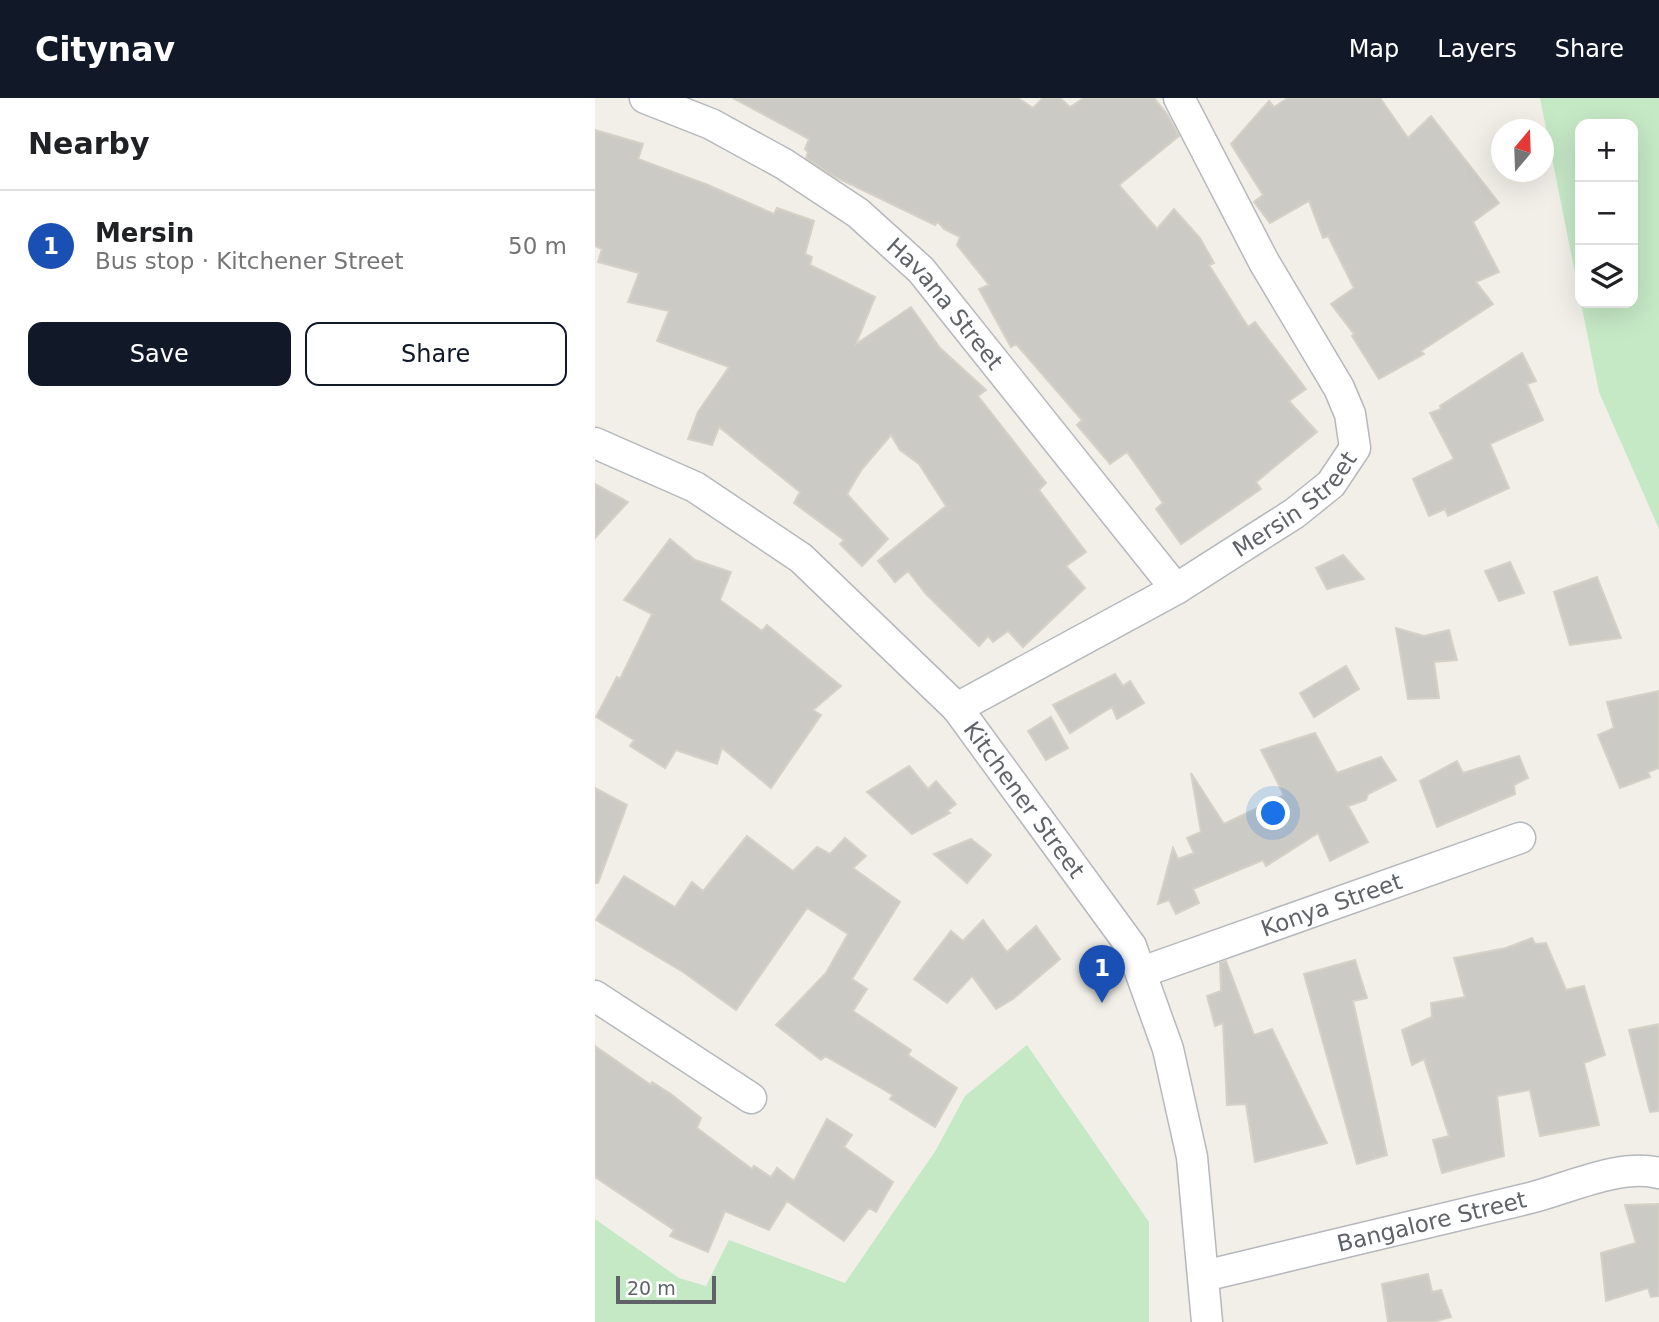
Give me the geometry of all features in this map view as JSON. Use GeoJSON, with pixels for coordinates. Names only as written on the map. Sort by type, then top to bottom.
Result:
{"type":"FeatureCollection","features":[{"type":"Feature","properties":{"kind":"street","name":"Havana Street"},"geometry":{"type":"LineString","coordinates":[[645,98],[711,124],[785,164],[858,214],[921,270],[1176,589]]}},
{"type":"Feature","properties":{"kind":"street","name":"Mersin Street"},"geometry":{"type":"LineString","coordinates":[[957,708],[1176,589],[1295,513],[1331,484],[1355,448],[1350,414],[1339,388],[1264,262],[1179,98]]}},
{"type":"Feature","properties":{"kind":"street","name":"Kitchener Street"},"geometry":{"type":"LineString","coordinates":[[595,443],[695,487],[801,558],[957,708],[1131,946],[1168,1049],[1192,1157],[1206,1322]]}},
{"type":"Feature","properties":{"kind":"street","name":"Konya Street"},"geometry":{"type":"LineString","coordinates":[[1142,972],[1520,838]]}},
{"type":"Feature","properties":{"kind":"street"},"geometry":{"type":"LineString","coordinates":[[595,996],[751,1098]]}},
{"type":"Feature","properties":{"kind":"street","name":"Bangalore Street"},"geometry":{"type":"LineString","coordinates":[[1204,1276],[1542,1195],[1629,1170],[1659,1173]]}},
{"type":"Feature","properties":{"kind":"green space"},"geometry":{"type":"Polygon","coordinates":[[[1540,98],[1659,98],[1659,529],[1599,392],[1582,308],[1638,308],[1638,119],[1575,119],[1575,273],[1554,168],[1554,119],[1544,119],[1540,98]]]}},
{"type":"Feature","properties":{"kind":"green space"},"geometry":{"type":"Polygon","coordinates":[[[1027,1045],[1149,1222],[1149,1322],[595,1322],[595,1219],[679,1278],[706,1286],[729,1240],[845,1283],[936,1150],[965,1096],[1027,1045]]]}},
{"type":"Feature","properties":{"kind":"building"},"geometry":{"type":"Polygon","coordinates":[[[733,98],[1018,98],[1033,108],[1043,98],[1060,98],[1070,107],[1084,98],[1154,98],[1179,136],[1119,185],[1157,229],[1174,209],[1200,238],[1214,263],[1209,265],[1248,327],[1255,322],[1306,389],[1289,401],[1317,432],[1256,482],[1261,489],[1181,544],[1156,509],[1163,503],[1127,452],[1110,464],[1077,425],[1082,420],[1016,344],[1011,347],[979,289],[989,285],[957,245],[960,237],[944,229],[938,222],[935,225],[835,177],[806,158],[808,152],[805,149],[809,139],[733,98]]]}},
{"type":"Feature","properties":{"kind":"building"},"geometry":{"type":"Polygon","coordinates":[[[1288,98],[1380,98],[1408,138],[1431,116],[1499,203],[1473,222],[1499,272],[1476,282],[1493,304],[1421,351],[1424,354],[1379,379],[1352,336],[1354,334],[1331,304],[1354,288],[1328,236],[1323,238],[1309,201],[1270,223],[1254,202],[1263,195],[1231,144],[1269,101],[1274,107],[1288,98]]]}},
{"type":"Feature","properties":{"kind":"building"},"geometry":{"type":"Polygon","coordinates":[[[595,130],[643,144],[638,159],[708,185],[774,214],[777,208],[814,221],[805,254],[812,257],[810,265],[875,297],[856,344],[911,307],[940,348],[986,390],[978,396],[1046,483],[1039,490],[1086,552],[1066,566],[1085,588],[1023,647],[1008,631],[993,642],[988,636],[979,646],[926,594],[908,571],[895,582],[878,561],[946,506],[919,464],[900,450],[891,435],[862,469],[847,494],[888,539],[862,566],[840,544],[844,540],[794,503],[800,492],[719,427],[712,445],[688,439],[698,412],[729,367],[657,341],[669,311],[628,302],[639,273],[598,262],[602,249],[595,246],[595,130]]]}},
{"type":"Feature","properties":{"kind":"building"},"geometry":{"type":"Polygon","coordinates":[[[1522,353],[1536,381],[1527,384],[1543,420],[1490,444],[1509,488],[1448,516],[1445,509],[1429,516],[1413,479],[1454,459],[1430,413],[1441,409],[1440,406],[1522,353]]]}},
{"type":"Feature","properties":{"kind":"building"},"geometry":{"type":"Polygon","coordinates":[[[595,484],[628,502],[595,538],[595,484]]]}},
{"type":"Feature","properties":{"kind":"building"},"geometry":{"type":"Polygon","coordinates":[[[670,539],[695,560],[731,572],[720,600],[762,631],[767,625],[841,686],[813,710],[821,715],[771,788],[722,748],[717,764],[676,750],[665,768],[630,746],[634,740],[596,717],[617,677],[620,679],[652,614],[624,600],[670,539]]]}},
{"type":"Feature","properties":{"kind":"building"},"geometry":{"type":"Polygon","coordinates":[[[1343,555],[1364,579],[1327,589],[1316,568],[1343,555]]]}},
{"type":"Feature","properties":{"kind":"building"},"geometry":{"type":"Polygon","coordinates":[[[1510,562],[1524,593],[1499,601],[1485,571],[1510,562]]]}},
{"type":"Feature","properties":{"kind":"building"},"geometry":{"type":"Polygon","coordinates":[[[1597,577],[1621,638],[1570,645],[1554,592],[1597,577]]]}},
{"type":"Feature","properties":{"kind":"building"},"geometry":{"type":"Polygon","coordinates":[[[1396,628],[1424,636],[1449,630],[1457,660],[1434,662],[1439,698],[1408,699],[1396,628]]]}},
{"type":"Feature","properties":{"kind":"building"},"geometry":{"type":"Polygon","coordinates":[[[1346,666],[1359,689],[1314,717],[1300,693],[1346,666]]]}},
{"type":"Feature","properties":{"kind":"building"},"geometry":{"type":"Polygon","coordinates":[[[1115,674],[1123,686],[1130,681],[1144,703],[1117,719],[1112,707],[1070,733],[1053,705],[1115,674]]]}},
{"type":"Feature","properties":{"kind":"building"},"geometry":{"type":"Polygon","coordinates":[[[1659,691],[1659,768],[1648,772],[1650,777],[1620,788],[1598,735],[1614,728],[1607,702],[1659,691]]]}},
{"type":"Feature","properties":{"kind":"building"},"geometry":{"type":"Polygon","coordinates":[[[1051,717],[1068,748],[1046,760],[1028,731],[1051,717]]]}},
{"type":"Feature","properties":{"kind":"building"},"geometry":{"type":"Polygon","coordinates":[[[1315,733],[1337,773],[1381,757],[1396,780],[1368,794],[1366,800],[1348,806],[1368,842],[1330,861],[1318,833],[1266,866],[1263,860],[1193,889],[1199,903],[1176,914],[1169,900],[1158,904],[1173,848],[1178,859],[1194,853],[1187,838],[1201,832],[1191,773],[1224,824],[1284,795],[1261,750],[1315,733]]]}},
{"type":"Feature","properties":{"kind":"building"},"geometry":{"type":"Polygon","coordinates":[[[1519,756],[1528,778],[1514,785],[1515,794],[1437,827],[1420,781],[1457,761],[1463,773],[1519,756]]]}},
{"type":"Feature","properties":{"kind":"building"},"geometry":{"type":"Polygon","coordinates":[[[909,766],[928,789],[936,781],[956,804],[947,811],[950,813],[912,834],[867,792],[909,766]]]}},
{"type":"Feature","properties":{"kind":"building"},"geometry":{"type":"Polygon","coordinates":[[[595,788],[627,805],[598,883],[595,883],[595,788]]]}},
{"type":"Feature","properties":{"kind":"building"},"geometry":{"type":"Polygon","coordinates":[[[747,836],[793,871],[817,847],[830,854],[845,838],[866,856],[853,868],[900,902],[852,979],[867,989],[853,1011],[911,1050],[908,1055],[957,1088],[935,1127],[890,1099],[893,1095],[825,1056],[821,1060],[776,1025],[826,973],[848,934],[807,908],[736,1010],[683,972],[596,920],[624,876],[675,907],[692,882],[703,891],[747,836]]]}},
{"type":"Feature","properties":{"kind":"building"},"geometry":{"type":"Polygon","coordinates":[[[971,839],[991,855],[967,883],[934,854],[971,839]]]}},
{"type":"Feature","properties":{"kind":"building"},"geometry":{"type":"Polygon","coordinates":[[[983,920],[1007,952],[1036,926],[1060,959],[1013,999],[996,1009],[972,976],[947,1003],[914,979],[951,931],[963,941],[983,920]]]}},
{"type":"Feature","properties":{"kind":"building"},"geometry":{"type":"Polygon","coordinates":[[[1532,938],[1535,944],[1546,943],[1566,990],[1584,986],[1605,1055],[1584,1063],[1599,1125],[1540,1136],[1530,1090],[1497,1096],[1504,1156],[1442,1173],[1433,1140],[1449,1136],[1424,1059],[1412,1065],[1402,1030],[1432,1017],[1431,1003],[1465,997],[1454,958],[1506,948],[1532,938]]]}},
{"type":"Feature","properties":{"kind":"building"},"geometry":{"type":"Polygon","coordinates":[[[1355,960],[1367,998],[1353,1001],[1387,1155],[1357,1164],[1304,974],[1355,960]]]}},
{"type":"Feature","properties":{"kind":"building"},"geometry":{"type":"Polygon","coordinates":[[[1226,961],[1254,1035],[1272,1029],[1327,1143],[1255,1162],[1246,1104],[1227,1105],[1223,1023],[1215,1026],[1207,996],[1221,991],[1220,963],[1226,961]]]}},
{"type":"Feature","properties":{"kind":"building"},"geometry":{"type":"Polygon","coordinates":[[[1659,1024],[1659,1111],[1650,1112],[1629,1030],[1659,1024]]]}},
{"type":"Feature","properties":{"kind":"building"},"geometry":{"type":"Polygon","coordinates":[[[595,1046],[651,1085],[652,1082],[671,1094],[701,1118],[697,1128],[752,1169],[754,1166],[771,1177],[777,1168],[794,1181],[827,1119],[852,1135],[844,1147],[893,1182],[876,1212],[869,1208],[844,1241],[787,1201],[769,1230],[725,1211],[708,1252],[670,1236],[674,1230],[595,1177],[595,1046]]]}},
{"type":"Feature","properties":{"kind":"building"},"geometry":{"type":"Polygon","coordinates":[[[1659,1204],[1659,1296],[1651,1297],[1648,1288],[1606,1301],[1601,1253],[1636,1243],[1625,1205],[1659,1204]]]}},
{"type":"Feature","properties":{"kind":"building"},"geometry":{"type":"Polygon","coordinates":[[[1428,1274],[1432,1292],[1441,1290],[1451,1317],[1432,1322],[1388,1322],[1382,1284],[1428,1274]]]}},
{"type":"Feature","properties":{"kind":"place","name":"Mersin"},"geometry":{"type":"Point","coordinates":[1102,1003]}}]}
